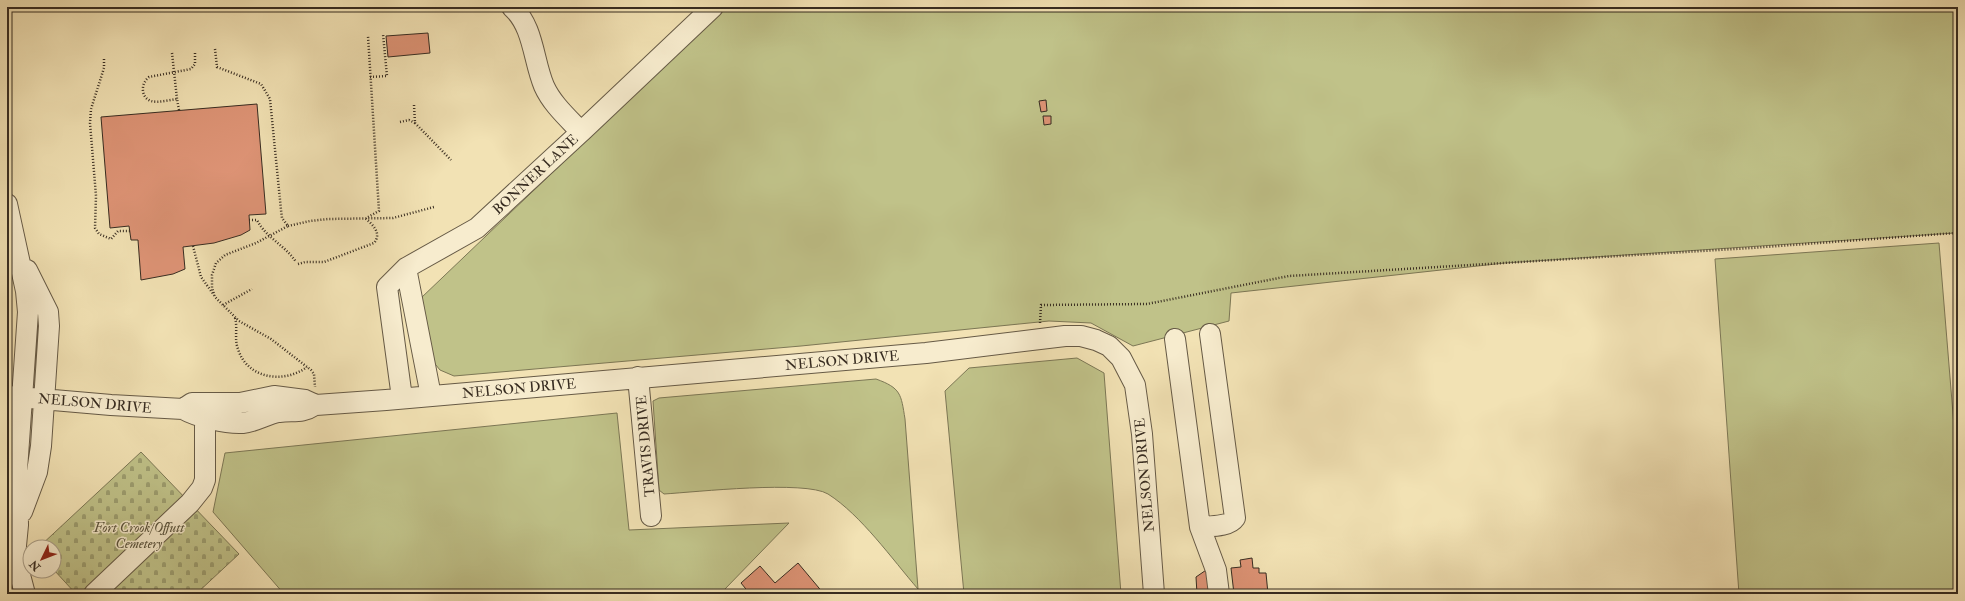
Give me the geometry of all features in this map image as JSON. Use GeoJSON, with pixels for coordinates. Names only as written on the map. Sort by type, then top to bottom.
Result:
{"type":"FeatureCollection","features":[{"type":"Feature","properties":{"kind":"street","name":"BONNER LANE"},"geometry":{"type":"LineString","coordinates":[[402,398],[387,287],[406,268],[477,228],[581,132],[560,109],[545,88],[526,26],[512,7]]}},
{"type":"Feature","properties":{"kind":"street"},"geometry":{"type":"LineString","coordinates":[[581,132],[713,7]]}},
{"type":"Feature","properties":{"kind":"street"},"geometry":{"type":"LineString","coordinates":[[7,204],[15,248],[26,291],[28,312],[15,396],[18,526]]}},
{"type":"Feature","properties":{"kind":"street"},"geometry":{"type":"LineString","coordinates":[[15,248],[48,312],[49,326],[45,398],[37,472],[18,526],[11,556],[25,594]]}},
{"type":"Feature","properties":{"kind":"street"},"geometry":{"type":"LineString","coordinates":[[406,268],[431,396]]}},
{"type":"Feature","properties":{"kind":"street"},"geometry":{"type":"LineString","coordinates":[[1200,527],[1228,524],[1235,518],[1210,334]]}},
{"type":"Feature","properties":{"kind":"street","name":"NELSON DRIVE"},"geometry":{"type":"LineString","coordinates":[[15,396],[111,405],[183,409],[192,414],[244,423],[278,412],[305,412],[316,405],[926,353],[1065,336],[1081,336],[1096,340],[1109,346],[1121,358],[1128,370],[1138,399],[1154,594]]}},
{"type":"Feature","properties":{"kind":"street"},"geometry":{"type":"LineString","coordinates":[[1175,339],[1200,527],[1216,570],[1220,594]]}},
{"type":"Feature","properties":{"kind":"street","name":"TRAVIS DRIVE"},"geometry":{"type":"LineString","coordinates":[[638,377],[651,516]]}},
{"type":"Feature","properties":{"kind":"street","name":"NELSON DRIVE"},"geometry":{"type":"LineString","coordinates":[[183,409],[192,403],[240,403],[274,396],[305,400],[316,405]]}},
{"type":"Feature","properties":{"kind":"street"},"geometry":{"type":"LineString","coordinates":[[94,594],[190,503],[202,488],[205,480],[206,417]]}},
{"type":"Feature","properties":{"kind":"path"},"geometry":{"type":"LineString","coordinates":[[370,77],[387,76],[386,52],[383,34]]}},
{"type":"Feature","properties":{"kind":"path"},"geometry":{"type":"LineString","coordinates":[[366,217],[379,211],[368,36]]}},
{"type":"Feature","properties":{"kind":"path"},"geometry":{"type":"LineString","coordinates":[[215,49],[217,67],[261,84],[270,99],[282,218],[288,226]]}},
{"type":"Feature","properties":{"kind":"path"},"geometry":{"type":"LineString","coordinates":[[177,99],[150,101],[145,97],[142,86],[144,80],[149,77],[191,69],[195,64],[196,51]]}},
{"type":"Feature","properties":{"kind":"path"},"geometry":{"type":"LineString","coordinates":[[172,53],[179,110]]}},
{"type":"Feature","properties":{"kind":"path"},"geometry":{"type":"LineString","coordinates":[[104,59],[104,68],[91,109],[96,196],[95,228],[99,234],[112,240],[118,231],[130,231]]}},
{"type":"Feature","properties":{"kind":"path"},"geometry":{"type":"LineString","coordinates":[[414,105],[415,123]]}},
{"type":"Feature","properties":{"kind":"path"},"geometry":{"type":"LineString","coordinates":[[400,122],[409,120],[415,123],[451,160]]}},
{"type":"Feature","properties":{"kind":"path"},"geometry":{"type":"LineString","coordinates":[[215,297],[212,288],[212,275],[216,263],[225,255],[288,226],[310,221],[366,217],[393,218],[434,206]]}},
{"type":"Feature","properties":{"kind":"path"},"geometry":{"type":"LineString","coordinates":[[249,220],[257,220],[269,236],[289,253],[297,263],[324,262],[374,244],[378,239],[378,232],[366,217]]}},
{"type":"Feature","properties":{"kind":"path"},"geometry":{"type":"LineString","coordinates":[[1039,339],[1041,305],[1147,304],[1289,276],[1751,248],[1955,233],[1958,286]]}},
{"type":"Feature","properties":{"kind":"path"},"geometry":{"type":"LineString","coordinates":[[193,246],[201,277],[215,297],[235,318],[276,342],[314,374],[316,405]]}},
{"type":"Feature","properties":{"kind":"path"},"geometry":{"type":"LineString","coordinates":[[223,305],[252,289]]}},
{"type":"Feature","properties":{"kind":"path"},"geometry":{"type":"LineString","coordinates":[[235,318],[236,339],[239,353],[248,366],[270,377],[279,378],[296,374],[306,367]]}},
{"type":"Feature","properties":{"kind":"green space"},"geometry":{"type":"Polygon","coordinates":[[[726,7],[1958,7],[1958,273],[1955,233],[1505,263],[1231,293],[1229,321],[1133,346],[1091,323],[1049,321],[801,346],[454,376],[440,370],[431,359],[421,298],[726,7]]]}},
{"type":"Feature","properties":{"kind":"green space"},"geometry":{"type":"Polygon","coordinates":[[[1939,243],[1958,475],[1958,594],[1739,594],[1715,259],[1939,243]]]}},
{"type":"Feature","properties":{"kind":"green space"},"geometry":{"type":"Polygon","coordinates":[[[1077,358],[1104,373],[1121,594],[964,594],[945,391],[969,368],[1077,358]]]}},
{"type":"Feature","properties":{"kind":"green space"},"geometry":{"type":"Polygon","coordinates":[[[876,379],[895,389],[901,398],[902,403],[905,419],[918,589],[864,525],[852,513],[828,494],[816,490],[774,487],[664,494],[659,490],[653,401],[659,398],[876,379]]]}},
{"type":"Feature","properties":{"kind":"green space"},"geometry":{"type":"Polygon","coordinates":[[[617,413],[629,530],[789,523],[725,589],[725,594],[284,594],[213,512],[225,453],[617,413]]]}},
{"type":"Feature","properties":{"kind":"green space","name":"Fort Crook/Offutt Cemetery"},"geometry":{"type":"Polygon","coordinates":[[[141,452],[239,554],[196,594],[76,594],[62,579],[62,539],[48,539],[141,452]]]}},
{"type":"Feature","properties":{"kind":"building"},"geometry":{"type":"Polygon","coordinates":[[[428,33],[430,53],[388,57],[386,36],[428,33]]]}},
{"type":"Feature","properties":{"kind":"building"},"geometry":{"type":"Polygon","coordinates":[[[1046,100],[1047,111],[1041,112],[1039,101],[1046,100]]]}},
{"type":"Feature","properties":{"kind":"building"},"geometry":{"type":"Polygon","coordinates":[[[257,104],[266,214],[249,215],[250,230],[241,235],[214,243],[183,247],[185,269],[173,274],[141,280],[138,240],[131,240],[129,226],[110,228],[101,117],[257,104]]]}},
{"type":"Feature","properties":{"kind":"building"},"geometry":{"type":"Polygon","coordinates":[[[1043,116],[1051,116],[1051,124],[1044,125],[1043,116]]]}},
{"type":"Feature","properties":{"kind":"building"},"geometry":{"type":"Polygon","coordinates":[[[1252,558],[1253,568],[1259,568],[1259,573],[1266,573],[1268,594],[1234,594],[1231,568],[1241,567],[1240,560],[1252,558]]]}},
{"type":"Feature","properties":{"kind":"building"},"geometry":{"type":"Polygon","coordinates":[[[798,563],[824,594],[750,594],[741,583],[760,566],[775,583],[798,563]]]}},
{"type":"Feature","properties":{"kind":"building"},"geometry":{"type":"Polygon","coordinates":[[[1212,566],[1215,594],[1197,594],[1196,577],[1212,566]]]}}]}
